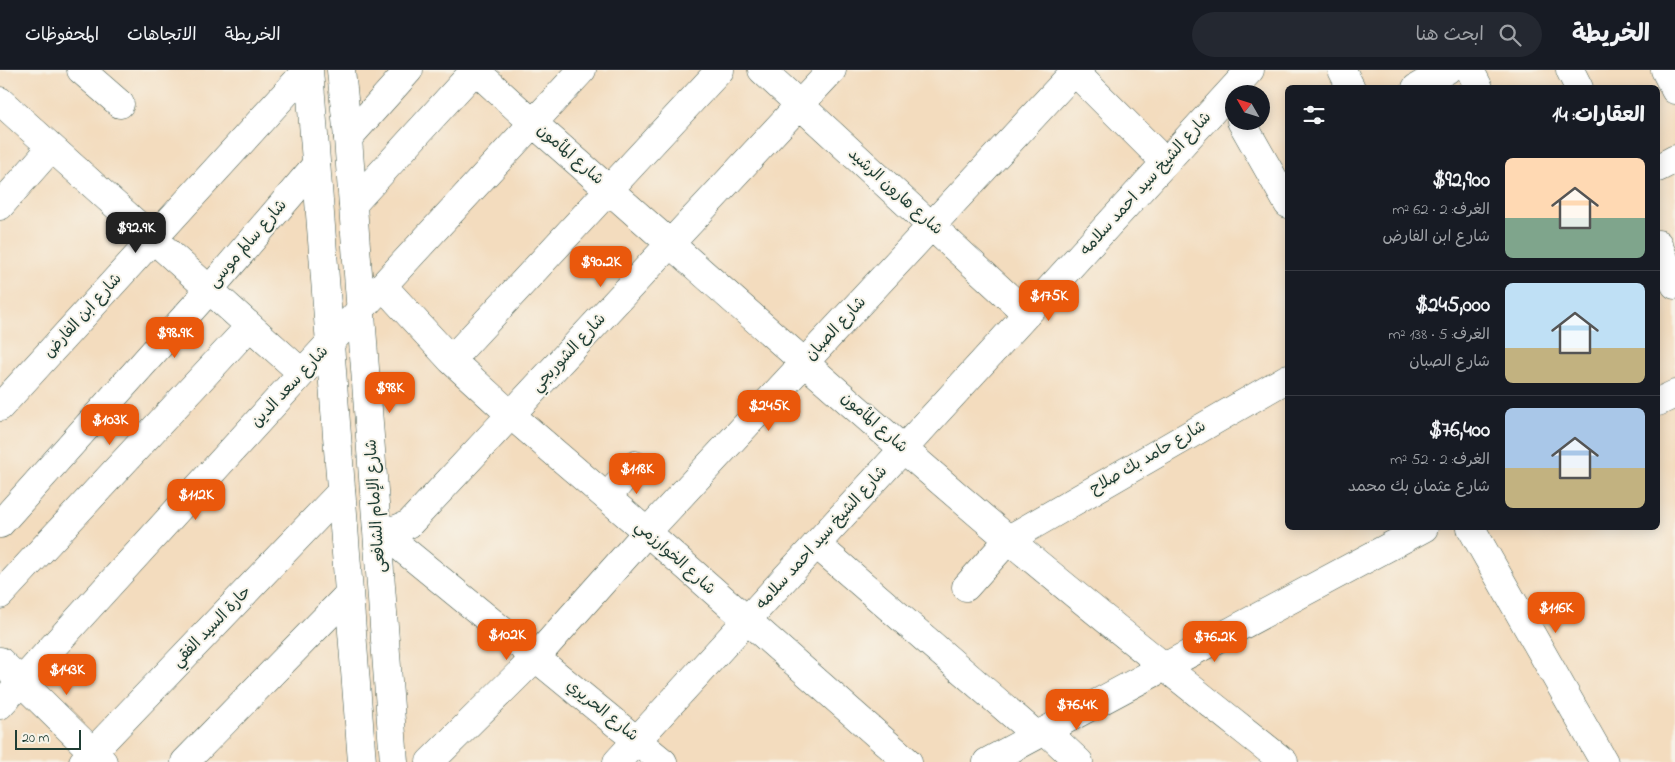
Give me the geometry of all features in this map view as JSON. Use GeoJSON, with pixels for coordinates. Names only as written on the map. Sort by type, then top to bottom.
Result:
{"type":"FeatureCollection","features":[{"type":"Feature","properties":{"kind":"street"},"geometry":{"type":"LineString","coordinates":[[81,70],[120,104]]}},
{"type":"Feature","properties":{"kind":"street","name":"شارع الإمام الشافعى"},"geometry":{"type":"LineString","coordinates":[[308,70],[362,762]]}},
{"type":"Feature","properties":{"kind":"street","name":"شارع ابن الفارض"},"geometry":{"type":"LineString","coordinates":[[0,408],[308,70]]}},
{"type":"Feature","properties":{"kind":"street","name":"شارع الإمام الشافعى"},"geometry":{"type":"LineString","coordinates":[[341,70],[348,138],[394,762]]}},
{"type":"Feature","properties":{"kind":"street"},"geometry":{"type":"LineString","coordinates":[[348,138],[409,70]]}},
{"type":"Feature","properties":{"kind":"street"},"geometry":{"type":"LineString","coordinates":[[353,204],[475,70]]}},
{"type":"Feature","properties":{"kind":"street","name":"شارع المأمون"},"geometry":{"type":"LineString","coordinates":[[475,70],[903,449],[1164,667],[1284,762]]}},
{"type":"Feature","properties":{"kind":"street","name":"شارع سعد الدين"},"geometry":{"type":"LineString","coordinates":[[0,705],[302,373],[582,70]]}},
{"type":"Feature","properties":{"kind":"street"},"geometry":{"type":"LineString","coordinates":[[451,360],[720,70]]}},
{"type":"Feature","properties":{"kind":"street","name":"شارع هارون الرشيد"},"geometry":{"type":"LineString","coordinates":[[762,70],[1027,314]]}},
{"type":"Feature","properties":{"kind":"street","name":"شارع الشوربجي"},"geometry":{"type":"LineString","coordinates":[[377,528],[394,530],[409,524],[832,70]]}},
{"type":"Feature","properties":{"kind":"street"},"geometry":{"type":"LineString","coordinates":[[1074,70],[1165,162]]}},
{"type":"Feature","properties":{"kind":"street","name":"شارع الصبان"},"geometry":{"type":"LineString","coordinates":[[430,762],[536,657],[647,532],[1074,70]]}},
{"type":"Feature","properties":{"kind":"street","name":"شارع الشيخ سيد احمد سلامه"},"geometry":{"type":"LineString","coordinates":[[1240,85],[1250,70]]}},
{"type":"Feature","properties":{"kind":"street"},"geometry":{"type":"LineString","coordinates":[[1342,70],[1350,85]]}},
{"type":"Feature","properties":{"kind":"street"},"geometry":{"type":"LineString","coordinates":[[1421,85],[1447,70]]}},
{"type":"Feature","properties":{"kind":"street"},"geometry":{"type":"LineString","coordinates":[[1470,70],[1478,85]]}},
{"type":"Feature","properties":{"kind":"street"},"geometry":{"type":"LineString","coordinates":[[1570,70],[1578,85]]}},
{"type":"Feature","properties":{"kind":"street"},"geometry":{"type":"LineString","coordinates":[[1665,70],[1675,90]]}},
{"type":"Feature","properties":{"kind":"street"},"geometry":{"type":"LineString","coordinates":[[0,101],[302,373]]}},
{"type":"Feature","properties":{"kind":"street","name":"شارع الشيخ سيد احمد سلامه"},"geometry":{"type":"LineString","coordinates":[[617,762],[1165,162],[1225,106]]}},
{"type":"Feature","properties":{"kind":"street"},"geometry":{"type":"LineString","coordinates":[[1249,130],[1278,165],[1285,192]]}},
{"type":"Feature","properties":{"kind":"street"},"geometry":{"type":"LineString","coordinates":[[0,206],[51,148]]}},
{"type":"Feature","properties":{"kind":"street"},"geometry":{"type":"LineString","coordinates":[[1660,167],[1675,159]]}},
{"type":"Feature","properties":{"kind":"street","name":"شارع سالم موسى"},"geometry":{"type":"LineString","coordinates":[[0,524],[209,290],[316,165]]}},
{"type":"Feature","properties":{"kind":"street"},"geometry":{"type":"LineString","coordinates":[[1660,249],[1675,285]]}},
{"type":"Feature","properties":{"kind":"street","name":"شارع الخوارزمي"},"geometry":{"type":"LineString","coordinates":[[383,286],[451,360],[511,415],[908,762]]}},
{"type":"Feature","properties":{"kind":"street"},"geometry":{"type":"LineString","coordinates":[[0,595],[250,326]]}},
{"type":"Feature","properties":{"kind":"street","name":"شارع حامد بك صلاح"},"geometry":{"type":"LineString","coordinates":[[966,587],[1009,539],[1285,380]]}},
{"type":"Feature","properties":{"kind":"street"},"geometry":{"type":"LineString","coordinates":[[1660,401],[1675,394]]}},
{"type":"Feature","properties":{"kind":"street"},"geometry":{"type":"LineString","coordinates":[[607,497],[635,465]]}},
{"type":"Feature","properties":{"kind":"street","name":"حارة السيد الفقي"},"geometry":{"type":"LineString","coordinates":[[93,758],[341,492]]}},
{"type":"Feature","properties":{"kind":"street","name":"شارع الحريري"},"geometry":{"type":"LineString","coordinates":[[377,528],[663,762]]}},
{"type":"Feature","properties":{"kind":"street"},"geometry":{"type":"LineString","coordinates":[[986,762],[1420,530]]}},
{"type":"Feature","properties":{"kind":"street"},"geometry":{"type":"LineString","coordinates":[[1471,530],[1604,762]]}},
{"type":"Feature","properties":{"kind":"street"},"geometry":{"type":"LineString","coordinates":[[816,544],[1041,733],[1079,762]]}},
{"type":"Feature","properties":{"kind":"street"},"geometry":{"type":"LineString","coordinates":[[186,762],[348,595]]}},
{"type":"Feature","properties":{"kind":"street"},"geometry":{"type":"LineString","coordinates":[[0,661],[93,758]]}}]}
